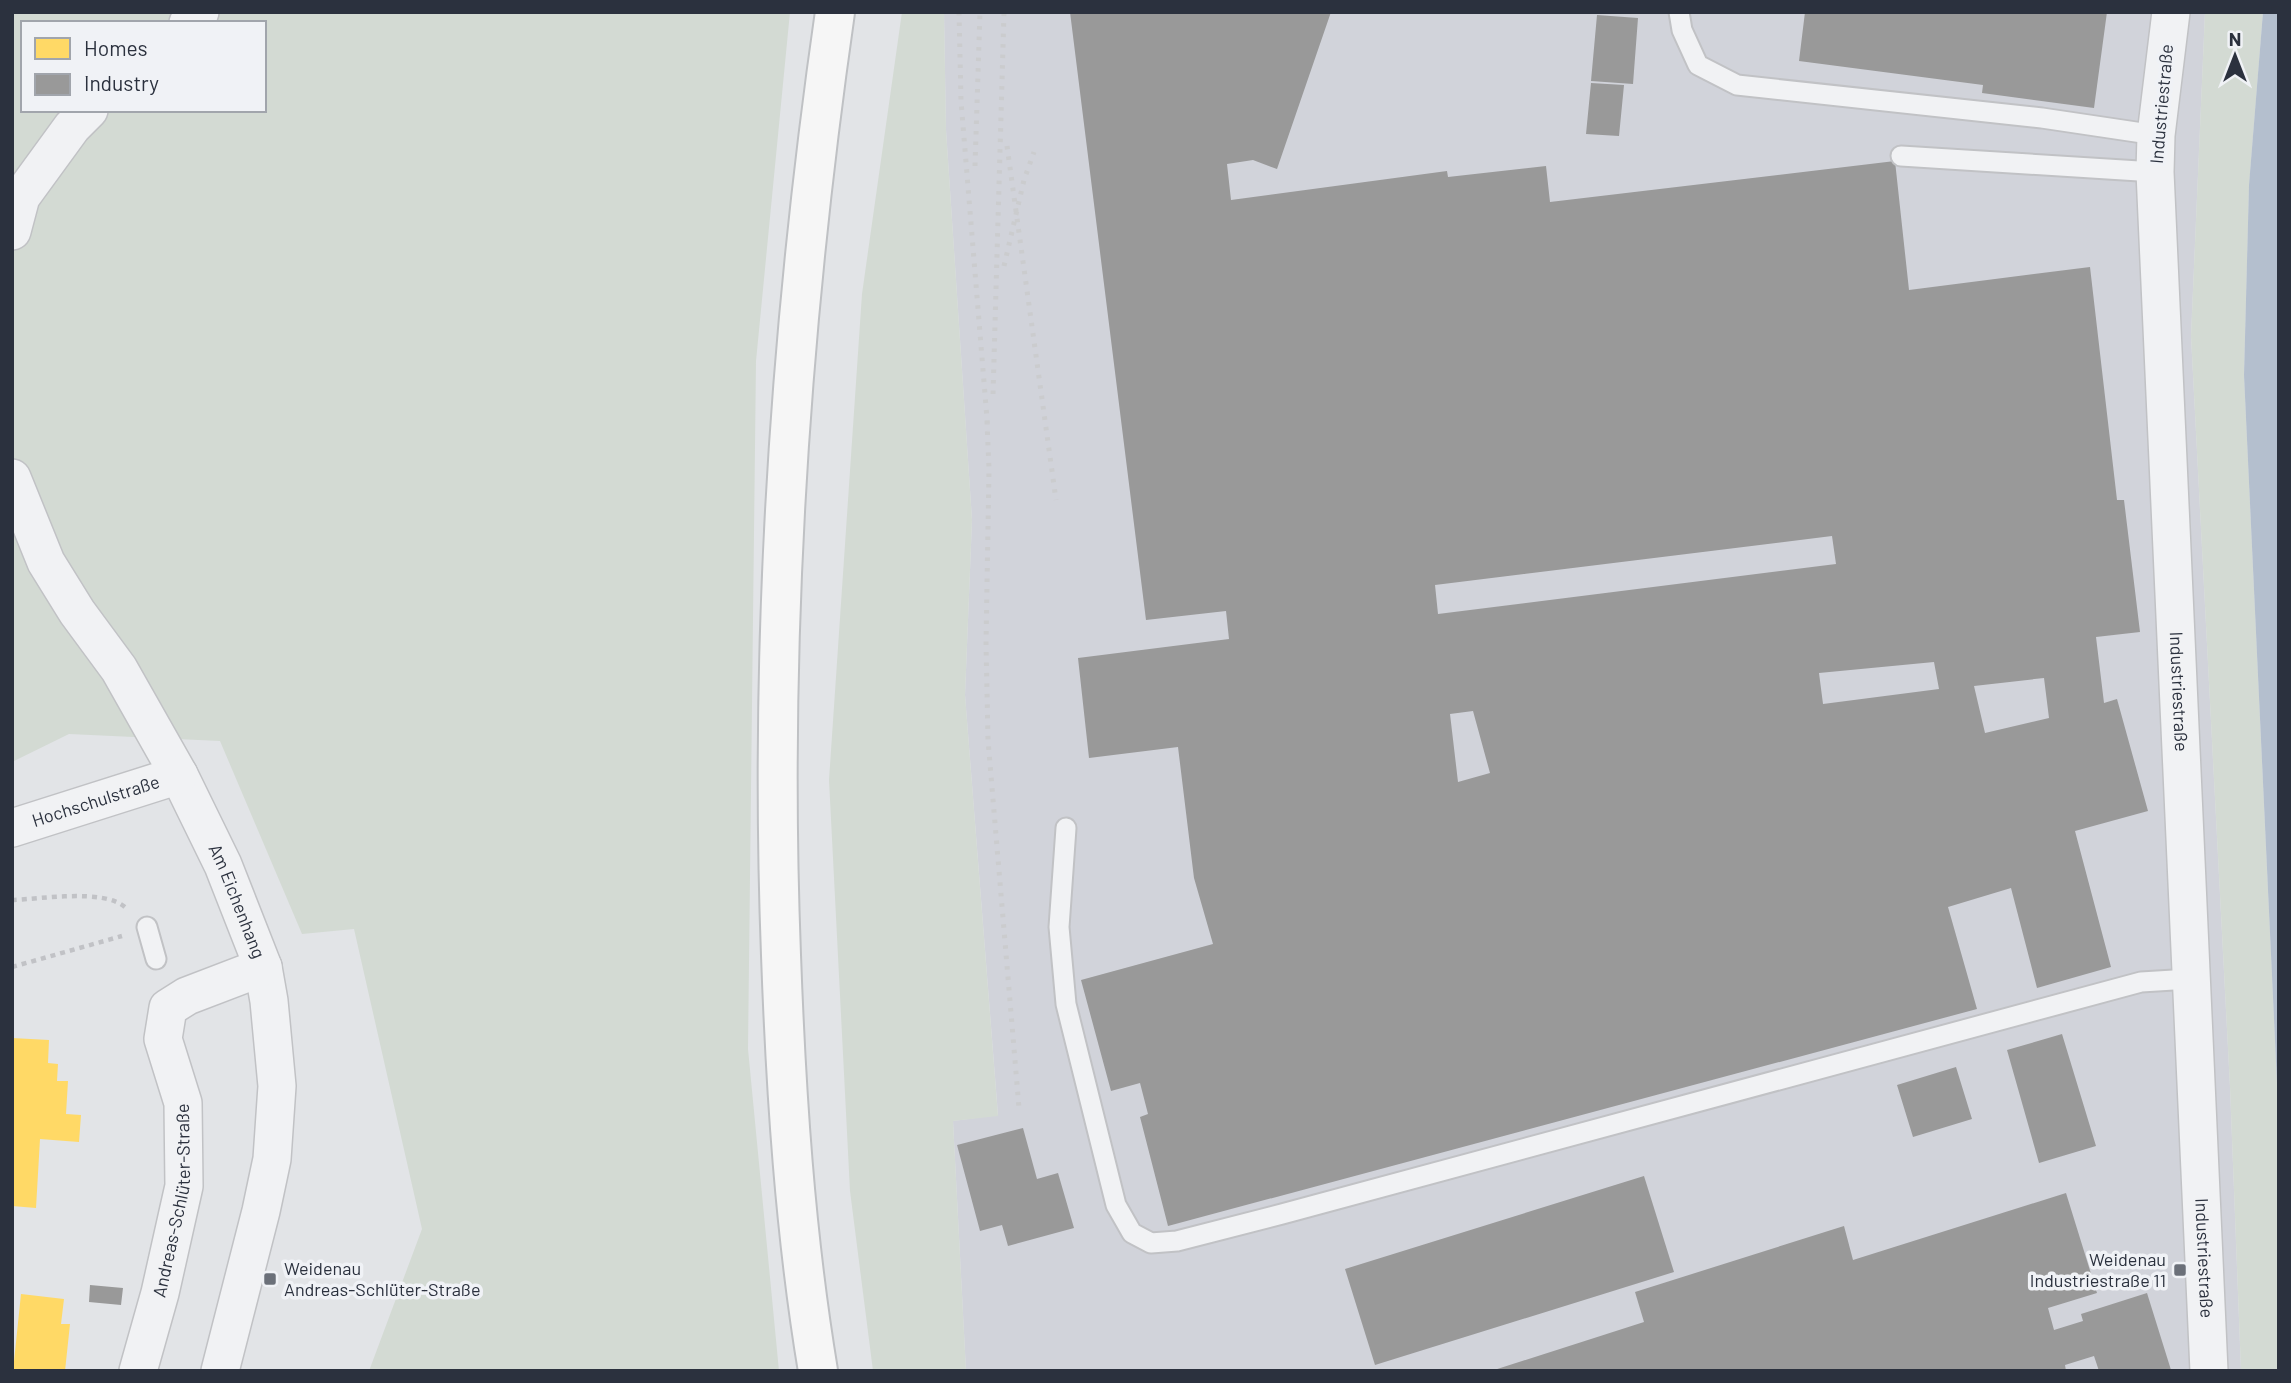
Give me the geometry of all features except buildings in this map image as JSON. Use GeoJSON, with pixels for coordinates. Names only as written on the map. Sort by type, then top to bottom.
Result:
{"type":"FeatureCollection","features":[{"type":"Feature","properties":{"kind":"main road"},"geometry":{"type":"LineString","coordinates":[[818,1371],[794,1191],[785,1062],[777,802],[783,554],[790,418],[816,148],[835,12]]}},
{"type":"Feature","properties":{"kind":"street","name":"Industriestraße"},"geometry":{"type":"LineString","coordinates":[[2171,12],[2156,135],[2155,172],[2209,1371]]}},
{"type":"Feature","properties":{"kind":"street"},"geometry":{"type":"LineString","coordinates":[[12,231],[22,197],[72,127],[87,112]]}},
{"type":"Feature","properties":{"kind":"street","name":"Am Eichenhang"},"geometry":{"type":"LineString","coordinates":[[12,478],[46,562],[77,612],[119,669],[179,775],[223,865],[262,967],[269,1001],[277,1086],[272,1160],[220,1371]]}},
{"type":"Feature","properties":{"kind":"street","name":"Hochschulstraße"},"geometry":{"type":"LineString","coordinates":[[12,828],[179,775]]}},
{"type":"Feature","properties":{"kind":"street","name":"Andreas-Schlüter-Straße"},"geometry":{"type":"LineString","coordinates":[[138,1371],[160,1293],[184,1186],[183,1102],[163,1039],[167,1008],[187,996],[262,967]]}},
{"type":"Feature","properties":{"kind":"lane"},"geometry":{"type":"LineString","coordinates":[[1679,12],[1682,30],[1698,65],[1737,85],[2042,118],[2156,135]]}},
{"type":"Feature","properties":{"kind":"lane"},"geometry":{"type":"LineString","coordinates":[[1900,156],[2155,172]]}},
{"type":"Feature","properties":{"kind":"lane"},"geometry":{"type":"LineString","coordinates":[[1066,828],[1059,927],[1066,1004],[1116,1205],[1132,1233],[1151,1243],[1177,1241],[1282,1214],[2141,982],[2190,979]]}},
{"type":"Feature","properties":{"kind":"lane"},"geometry":{"type":"LineString","coordinates":[[147,927],[156,958]]}},
{"type":"Feature","properties":{"kind":"path"},"geometry":{"type":"LineString","coordinates":[[12,900],[94,897],[121,904],[147,927]]}},
{"type":"Feature","properties":{"kind":"path"},"geometry":{"type":"LineString","coordinates":[[12,967],[147,927]]}},
{"type":"Feature","properties":{"kind":"shaded area"},"geometry":{"type":"Polygon","coordinates":[[[12,12],[790,12],[756,361],[748,1049],[779,1371],[369,1371],[422,1229],[354,929],[302,934],[220,741],[69,734],[12,762],[12,12]]]}},
{"type":"Feature","properties":{"kind":"shaded area"},"geometry":{"type":"Polygon","coordinates":[[[902,12],[944,12],[946,130],[972,520],[965,695],[998,1116],[953,1121],[966,1371],[873,1371],[850,1191],[829,780],[862,294],[902,12]]]}},
{"type":"Feature","properties":{"kind":"shaded area"},"geometry":{"type":"Polygon","coordinates":[[[944,12],[2205,12],[2191,336],[2230,1087],[2241,1371],[966,1371],[953,1121],[998,1115],[965,695],[972,520],[946,130],[944,12]]]}},
{"type":"Feature","properties":{"kind":"shaded area"},"geometry":{"type":"Polygon","coordinates":[[[2205,12],[2263,12],[2249,186],[2244,375],[2279,1126],[2279,1371],[2241,1370],[2230,1087],[2191,336],[2205,12]]]}},
{"type":"Feature","properties":{"kind":"water"},"geometry":{"type":"Polygon","coordinates":[[[2263,12],[2279,12],[2279,1126],[2244,375],[2249,185],[2263,12]]]}},
{"type":"Feature","properties":{"kind":"railway"},"geometry":{"type":"LineString","coordinates":[[959,12],[961,101],[988,431]]}},
{"type":"Feature","properties":{"kind":"railway"},"geometry":{"type":"LineString","coordinates":[[975,166],[980,12]]}},
{"type":"Feature","properties":{"kind":"railway"},"geometry":{"type":"LineString","coordinates":[[993,394],[1004,12]]}},
{"type":"Feature","properties":{"kind":"railway"},"geometry":{"type":"LineString","coordinates":[[1007,146],[1056,500]]}},
{"type":"Feature","properties":{"kind":"railway"},"geometry":{"type":"LineString","coordinates":[[1004,266],[1024,180],[1034,152]]}},
{"type":"Feature","properties":{"kind":"railway"},"geometry":{"type":"LineString","coordinates":[[987,421],[988,740],[1019,1108]]}},
{"type":"Feature","properties":{"kind":"place","name":"Weidenau Industriestraße 11"},"geometry":{"type":"Point","coordinates":[2180,1270]}},
{"type":"Feature","properties":{"kind":"place","name":"Weidenau Andreas-Schlüter-Straße"},"geometry":{"type":"Point","coordinates":[270,1279]}}]}
